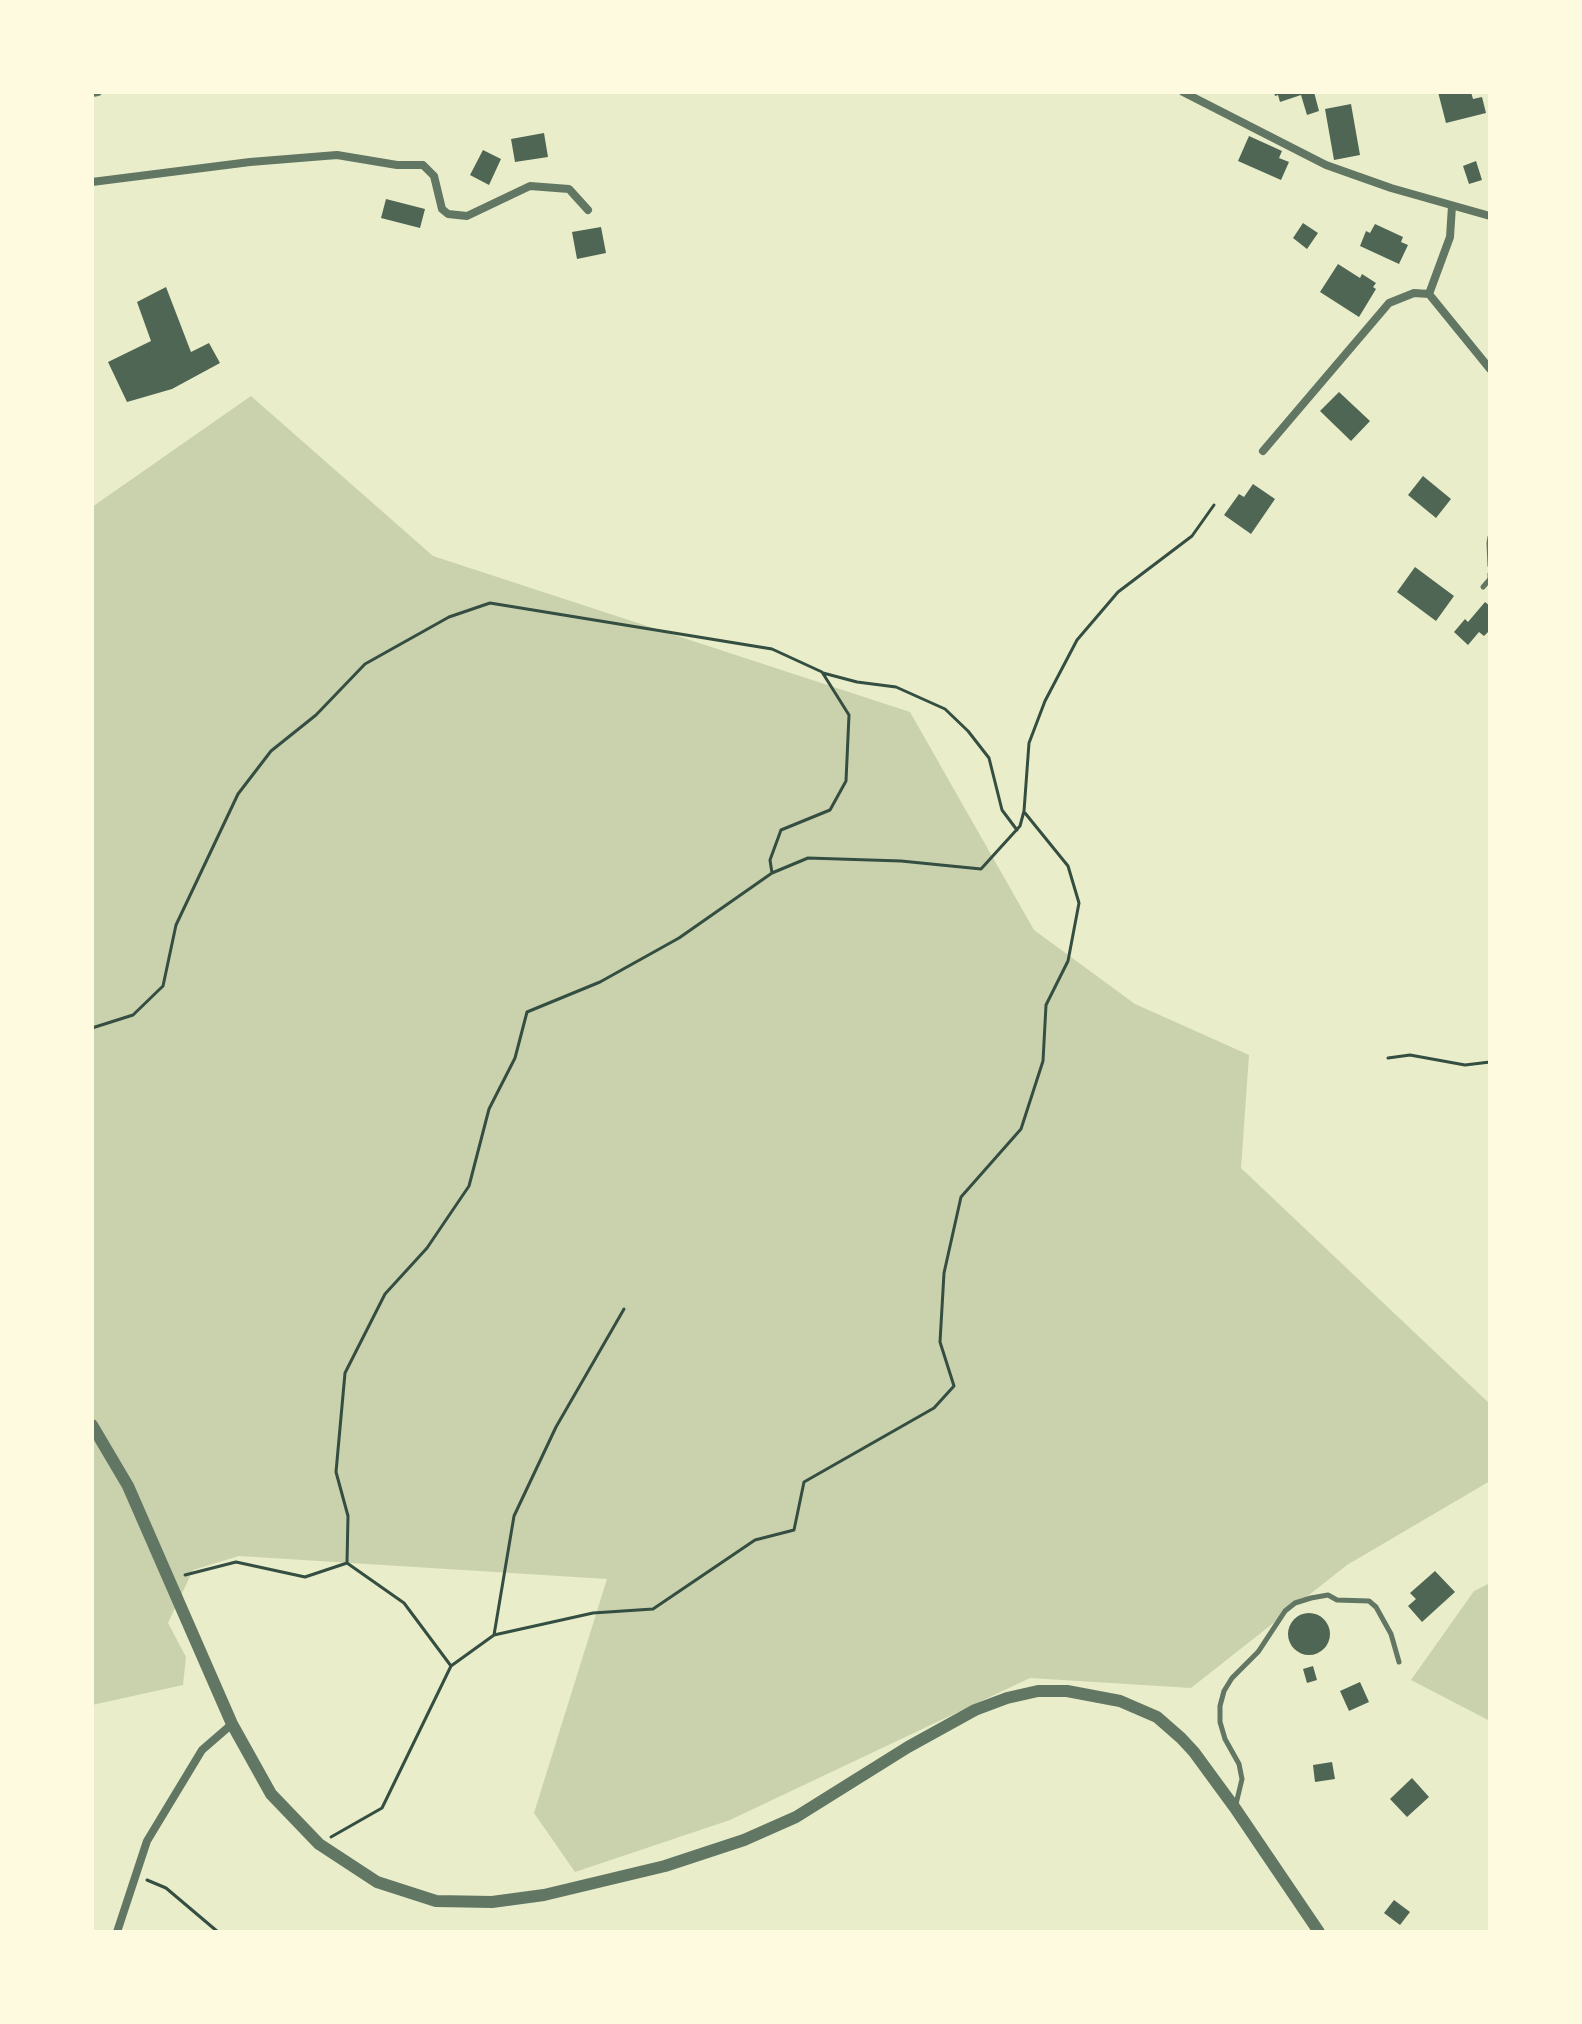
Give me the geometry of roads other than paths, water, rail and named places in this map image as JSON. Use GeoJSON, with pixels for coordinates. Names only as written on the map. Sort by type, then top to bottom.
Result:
{"type":"FeatureCollection","features":[{"type":"Feature","properties":{"kind":"street"},"geometry":{"type":"LineString","coordinates":[[1183,92],[1326,165],[1391,188],[1490,216]]}},
{"type":"Feature","properties":{"kind":"street"},"geometry":{"type":"LineString","coordinates":[[92,182],[250,162],[337,155],[397,165],[423,165],[434,176],[442,209],[448,214],[467,216],[530,186],[569,189],[588,210]]}},
{"type":"Feature","properties":{"kind":"street"},"geometry":{"type":"LineString","coordinates":[[1429,294],[1450,237],[1452,206]]}},
{"type":"Feature","properties":{"kind":"street"},"geometry":{"type":"LineString","coordinates":[[1263,451],[1389,303],[1414,293],[1429,294],[1490,369]]}},
{"type":"Feature","properties":{"kind":"street"},"geometry":{"type":"LineString","coordinates":[[92,1425],[128,1486],[232,1724],[271,1794],[319,1844],[377,1882],[436,1901],[492,1902],[544,1895],[665,1866],[744,1840],[796,1817],[908,1747],[975,1710],[1038,1691],[1067,1691],[1120,1701],[1157,1717],[1194,1752],[1319,1932]]}},
{"type":"Feature","properties":{"kind":"street"},"geometry":{"type":"LineString","coordinates":[[117,1932],[147,1841],[202,1750],[232,1724]]}},
{"type":"Feature","properties":{"kind":"lane"},"geometry":{"type":"LineString","coordinates":[[1490,537],[1490,566]]}},
{"type":"Feature","properties":{"kind":"lane"},"geometry":{"type":"LineString","coordinates":[[1483,587],[1490,574]]}},
{"type":"Feature","properties":{"kind":"lane"},"geometry":{"type":"LineString","coordinates":[[1235,1808],[1242,1779],[1239,1764],[1225,1739],[1220,1706],[1232,1678],[1258,1652],[1285,1611],[1295,1603],[1328,1595],[1337,1600],[1369,1601],[1376,1607],[1391,1634],[1399,1662]]}}]}
